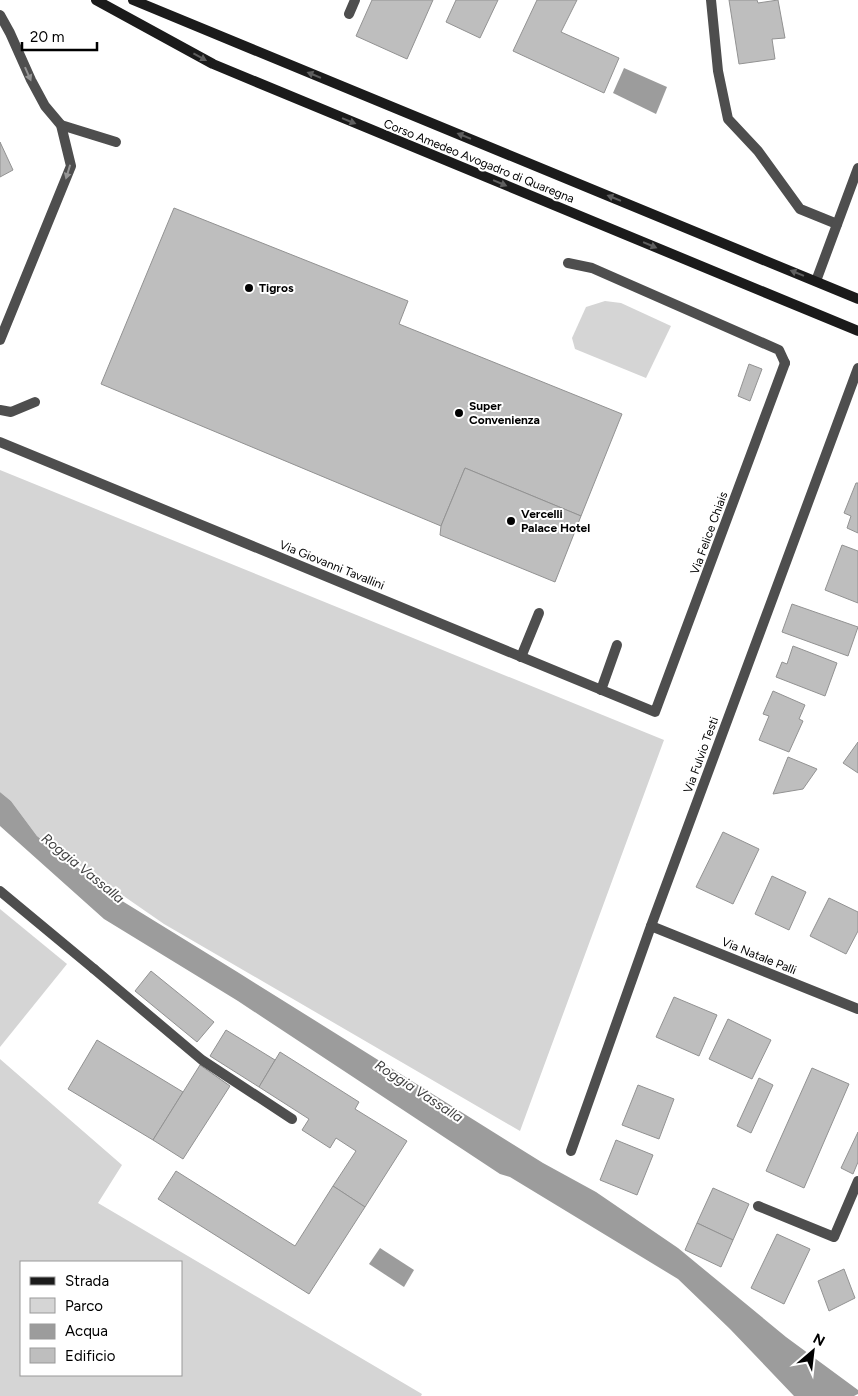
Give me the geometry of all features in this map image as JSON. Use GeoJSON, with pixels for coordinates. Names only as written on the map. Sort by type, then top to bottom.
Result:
{"type":"FeatureCollection","features":[{"type":"Feature","properties":{"kind":"main road","name":"Corso Amedeo Avogadro di Quaregna"},"geometry":{"type":"LineString","coordinates":[[96,0],[213,64],[858,331]]}},
{"type":"Feature","properties":{"kind":"main road","name":"Corso Amedeo Avogadro di Quaregna"},"geometry":{"type":"LineString","coordinates":[[133,0],[858,299]]}},
{"type":"Feature","properties":{"kind":"street"},"geometry":{"type":"LineString","coordinates":[[349,14],[355,0]]}},
{"type":"Feature","properties":{"kind":"street"},"geometry":{"type":"LineString","coordinates":[[711,0],[718,70],[728,119],[758,151],[800,209],[837,224]]}},
{"type":"Feature","properties":{"kind":"street"},"geometry":{"type":"LineString","coordinates":[[0,15],[31,80],[46,106],[61,125],[71,166],[0,340]]}},
{"type":"Feature","properties":{"kind":"street"},"geometry":{"type":"LineString","coordinates":[[61,125],[116,142]]}},
{"type":"Feature","properties":{"kind":"street"},"geometry":{"type":"LineString","coordinates":[[816,281],[858,168]]}},
{"type":"Feature","properties":{"kind":"street","name":"Via Felice Chiais"},"geometry":{"type":"LineString","coordinates":[[568,263],[592,268],[779,350],[785,363],[655,712]]}},
{"type":"Feature","properties":{"kind":"street","name":"Via Fulvio Testi"},"geometry":{"type":"LineString","coordinates":[[571,1151],[651,926],[856,382],[858,368]]}},
{"type":"Feature","properties":{"kind":"street"},"geometry":{"type":"LineString","coordinates":[[0,410],[11,412],[35,402]]}},
{"type":"Feature","properties":{"kind":"street","name":"Via Giovanni Tavallini"},"geometry":{"type":"LineString","coordinates":[[0,442],[655,712]]}},
{"type":"Feature","properties":{"kind":"street"},"geometry":{"type":"LineString","coordinates":[[521,657],[539,613]]}},
{"type":"Feature","properties":{"kind":"street"},"geometry":{"type":"LineString","coordinates":[[601,690],[617,645]]}},
{"type":"Feature","properties":{"kind":"street"},"geometry":{"type":"LineString","coordinates":[[0,891],[202,1060],[292,1119]]}},
{"type":"Feature","properties":{"kind":"street","name":"Via Natale Palli"},"geometry":{"type":"LineString","coordinates":[[651,926],[858,1009]]}},
{"type":"Feature","properties":{"kind":"street"},"geometry":{"type":"LineString","coordinates":[[758,1206],[834,1237],[858,1181]]}},
{"type":"Feature","properties":{"kind":"green space"},"geometry":{"type":"Polygon","coordinates":[[[605,301],[621,303],[671,326],[646,378],[575,349],[572,338],[586,307],[605,301]]]}},
{"type":"Feature","properties":{"kind":"green space"},"geometry":{"type":"Polygon","coordinates":[[[0,470],[664,740],[520,1131],[164,924],[37,836],[11,801],[0,792],[0,470]]]}},
{"type":"Feature","properties":{"kind":"green space"},"geometry":{"type":"Polygon","coordinates":[[[0,909],[67,964],[0,1047],[0,909]]]}},
{"type":"Feature","properties":{"kind":"green space"},"geometry":{"type":"Polygon","coordinates":[[[0,1059],[122,1165],[98,1203],[422,1394],[421,1396],[0,1396],[0,1059]]]}},
{"type":"Feature","properties":{"kind":"water"},"geometry":{"type":"Polygon","coordinates":[[[624,68],[667,87],[656,114],[613,93],[624,68]]]}},
{"type":"Feature","properties":{"kind":"water","name":"Roggia Vassalla"},"geometry":{"type":"Polygon","coordinates":[[[0,792],[11,801],[37,836],[114,896],[543,1163],[596,1192],[678,1248],[786,1337],[858,1390],[858,1394],[854,1396],[794,1396],[730,1329],[678,1279],[510,1177],[500,1174],[238,1001],[104,919],[0,826],[0,792]]]}},
{"type":"Feature","properties":{"kind":"water"},"geometry":{"type":"Polygon","coordinates":[[[380,1248],[414,1270],[404,1287],[369,1264],[380,1248]]]}},
{"type":"Feature","properties":{"kind":"building"},"geometry":{"type":"Polygon","coordinates":[[[372,0],[433,0],[407,59],[356,36],[372,0]]]}},
{"type":"Feature","properties":{"kind":"building"},"geometry":{"type":"Polygon","coordinates":[[[456,0],[498,0],[480,38],[446,22],[456,0]]]}},
{"type":"Feature","properties":{"kind":"building"},"geometry":{"type":"Polygon","coordinates":[[[537,0],[577,0],[561,32],[619,58],[604,93],[513,51],[537,0]]]}},
{"type":"Feature","properties":{"kind":"building"},"geometry":{"type":"Polygon","coordinates":[[[729,0],[757,0],[758,3],[778,0],[785,38],[772,39],[775,59],[739,64],[729,0]]]}},
{"type":"Feature","properties":{"kind":"building"},"geometry":{"type":"Polygon","coordinates":[[[0,142],[13,170],[0,177],[0,142]]]}},
{"type":"Feature","properties":{"kind":"building"},"geometry":{"type":"Polygon","coordinates":[[[174,208],[408,301],[399,324],[622,414],[581,516],[465,468],[441,526],[101,384],[174,208]]]}},
{"type":"Feature","properties":{"kind":"building"},"geometry":{"type":"Polygon","coordinates":[[[749,364],[762,369],[750,401],[738,396],[749,364]]]}},
{"type":"Feature","properties":{"kind":"building","name":"Vercelli Palace Hotel"},"geometry":{"type":"Polygon","coordinates":[[[465,468],[581,516],[555,582],[440,535],[441,526],[465,468]]]}},
{"type":"Feature","properties":{"kind":"building"},"geometry":{"type":"Polygon","coordinates":[[[856,483],[858,483],[858,533],[847,528],[851,516],[844,513],[856,483]]]}},
{"type":"Feature","properties":{"kind":"building"},"geometry":{"type":"Polygon","coordinates":[[[842,545],[858,551],[858,603],[825,590],[842,545]]]}},
{"type":"Feature","properties":{"kind":"building"},"geometry":{"type":"Polygon","coordinates":[[[792,604],[858,627],[848,656],[782,632],[792,604]]]}},
{"type":"Feature","properties":{"kind":"building"},"geometry":{"type":"Polygon","coordinates":[[[793,646],[837,663],[825,696],[776,677],[782,662],[787,664],[793,646]]]}},
{"type":"Feature","properties":{"kind":"building"},"geometry":{"type":"Polygon","coordinates":[[[773,691],[805,705],[799,719],[803,721],[789,752],[759,740],[769,716],[763,714],[773,691]]]}},
{"type":"Feature","properties":{"kind":"building"},"geometry":{"type":"Polygon","coordinates":[[[858,742],[858,773],[843,763],[858,742]]]}},
{"type":"Feature","properties":{"kind":"building"},"geometry":{"type":"Polygon","coordinates":[[[788,757],[817,769],[803,789],[773,794],[788,757]]]}},
{"type":"Feature","properties":{"kind":"building"},"geometry":{"type":"Polygon","coordinates":[[[723,832],[759,849],[733,904],[696,887],[723,832]]]}},
{"type":"Feature","properties":{"kind":"building"},"geometry":{"type":"Polygon","coordinates":[[[772,876],[806,892],[789,930],[755,914],[772,876]]]}},
{"type":"Feature","properties":{"kind":"building"},"geometry":{"type":"Polygon","coordinates":[[[829,898],[858,912],[858,931],[846,954],[810,936],[829,898]]]}},
{"type":"Feature","properties":{"kind":"building"},"geometry":{"type":"Polygon","coordinates":[[[151,971],[214,1022],[197,1042],[135,991],[151,971]]]}},
{"type":"Feature","properties":{"kind":"building"},"geometry":{"type":"Polygon","coordinates":[[[674,997],[717,1015],[699,1056],[656,1037],[674,997]]]}},
{"type":"Feature","properties":{"kind":"building"},"geometry":{"type":"Polygon","coordinates":[[[728,1019],[771,1040],[752,1079],[709,1059],[728,1019]]]}},
{"type":"Feature","properties":{"kind":"building"},"geometry":{"type":"Polygon","coordinates":[[[226,1030],[275,1060],[259,1087],[210,1056],[226,1030]]]}},
{"type":"Feature","properties":{"kind":"building"},"geometry":{"type":"Polygon","coordinates":[[[97,1040],[183,1092],[153,1140],[68,1089],[97,1040]]]}},
{"type":"Feature","properties":{"kind":"building"},"geometry":{"type":"Polygon","coordinates":[[[280,1052],[359,1102],[355,1109],[407,1141],[365,1207],[333,1186],[356,1151],[336,1138],[330,1148],[302,1130],[309,1119],[259,1087],[280,1052]]]}},
{"type":"Feature","properties":{"kind":"building"},"geometry":{"type":"Polygon","coordinates":[[[200,1065],[230,1086],[183,1159],[153,1140],[200,1065]]]}},
{"type":"Feature","properties":{"kind":"building"},"geometry":{"type":"Polygon","coordinates":[[[812,1068],[849,1084],[804,1188],[766,1171],[812,1068]]]}},
{"type":"Feature","properties":{"kind":"building"},"geometry":{"type":"Polygon","coordinates":[[[759,1078],[773,1085],[751,1133],[737,1126],[759,1078]]]}},
{"type":"Feature","properties":{"kind":"building"},"geometry":{"type":"Polygon","coordinates":[[[638,1085],[674,1099],[659,1139],[622,1125],[638,1085]]]}},
{"type":"Feature","properties":{"kind":"building"},"geometry":{"type":"Polygon","coordinates":[[[858,1132],[858,1162],[853,1174],[841,1168],[858,1132]]]}},
{"type":"Feature","properties":{"kind":"building"},"geometry":{"type":"Polygon","coordinates":[[[616,1140],[653,1155],[637,1195],[600,1180],[616,1140]]]}},
{"type":"Feature","properties":{"kind":"building"},"geometry":{"type":"Polygon","coordinates":[[[176,1171],[295,1246],[333,1186],[365,1207],[309,1294],[158,1199],[176,1171]]]}},
{"type":"Feature","properties":{"kind":"building"},"geometry":{"type":"Polygon","coordinates":[[[713,1188],[749,1204],[733,1240],[697,1223],[713,1188]]]}},
{"type":"Feature","properties":{"kind":"building"},"geometry":{"type":"Polygon","coordinates":[[[697,1223],[733,1240],[721,1267],[685,1250],[697,1223]]]}},
{"type":"Feature","properties":{"kind":"building"},"geometry":{"type":"Polygon","coordinates":[[[777,1234],[810,1249],[784,1304],[751,1288],[777,1234]]]}},
{"type":"Feature","properties":{"kind":"building"},"geometry":{"type":"Polygon","coordinates":[[[844,1269],[855,1298],[829,1311],[818,1281],[844,1269]]]}},
{"type":"Feature","properties":{"kind":"place","name":"Tigros"},"geometry":{"type":"Point","coordinates":[249,288]}},
{"type":"Feature","properties":{"kind":"place","name":"Super Convenienza"},"geometry":{"type":"Point","coordinates":[459,413]}},
{"type":"Feature","properties":{"kind":"place","name":"Vercelli Palace Hotel"},"geometry":{"type":"Point","coordinates":[511,521]}}]}
